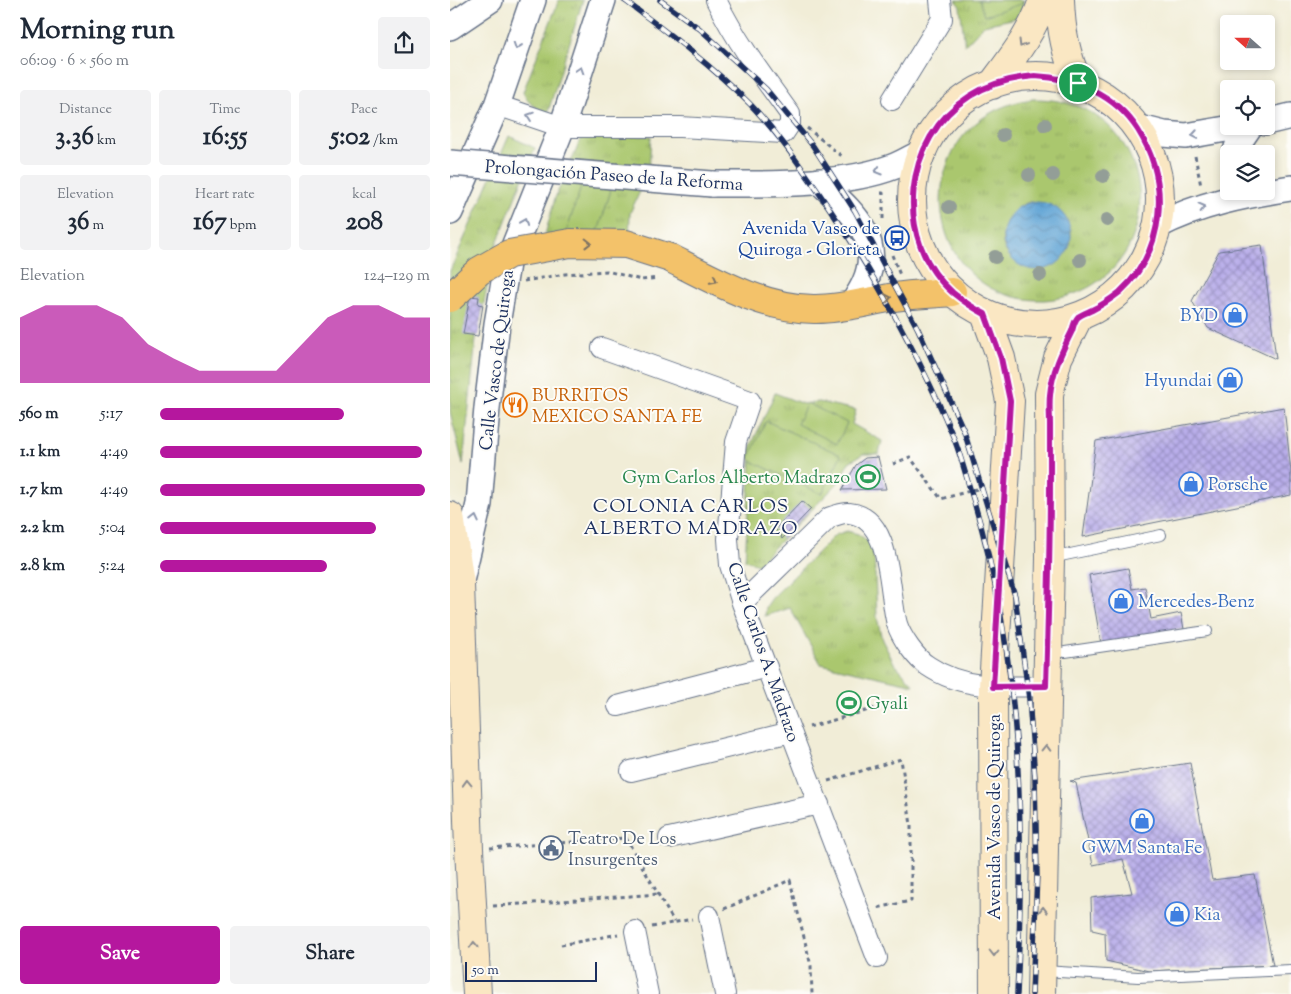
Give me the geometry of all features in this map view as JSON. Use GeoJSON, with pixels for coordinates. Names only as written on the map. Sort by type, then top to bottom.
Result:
{"type":"FeatureCollection","features":[{"type":"Feature","properties":{"kind":"highway"},"geometry":{"type":"LineString","coordinates":[[450,298],[479,272],[509,254],[570,243],[626,244],[664,268],[784,306],[816,309],[896,297],[952,292]]}},
{"type":"Feature","properties":{"kind":"main road"},"geometry":{"type":"LineString","coordinates":[[992,85],[1017,53],[1038,18],[1043,0]]}},
{"type":"Feature","properties":{"kind":"main road"},"geometry":{"type":"LineString","coordinates":[[1060,0],[1061,22],[1067,55],[1078,83]]}},
{"type":"Feature","properties":{"kind":"main road"},"geometry":{"type":"LineString","coordinates":[[1020,77],[1050,77],[1078,83],[1094,90],[1124,113],[1136,127],[1149,149],[1157,174],[1160,209],[1157,226],[1147,256],[1129,282],[1106,303],[1078,318],[1055,323],[1031,325],[1007,322],[985,314],[952,292],[929,262],[915,227],[912,202],[915,174],[930,137],[950,111],[970,96],[992,85],[1020,77]]}},
{"type":"Feature","properties":{"kind":"main road","name":"Avenida Vasco de Quiroga"},"geometry":{"type":"LineString","coordinates":[[985,314],[1001,358],[1010,401],[993,687],[994,994]]}},
{"type":"Feature","properties":{"kind":"main road"},"geometry":{"type":"LineString","coordinates":[[1042,983],[1046,686],[1050,558],[1050,394],[1058,358],[1078,318]]}},
{"type":"Feature","properties":{"kind":"main road"},"geometry":{"type":"LineString","coordinates":[[450,516],[477,994]]}},
{"type":"Feature","properties":{"kind":"street"},"geometry":{"type":"LineString","coordinates":[[450,27],[490,0]]}},
{"type":"Feature","properties":{"kind":"street"},"geometry":{"type":"LineString","coordinates":[[450,212],[497,104],[533,0]]}},
{"type":"Feature","properties":{"kind":"street","name":"Calle Vasco de Quiroga"},"geometry":{"type":"LineString","coordinates":[[455,584],[479,504],[487,408],[497,324],[508,264],[562,127],[603,0]]}},
{"type":"Feature","properties":{"kind":"street"},"geometry":{"type":"LineString","coordinates":[[497,104],[562,127],[680,127],[757,133],[784,133],[790,124],[790,114],[728,24],[716,0]]}},
{"type":"Feature","properties":{"kind":"street"},"geometry":{"type":"LineString","coordinates":[[892,100],[942,19],[940,0]]}},
{"type":"Feature","properties":{"kind":"street"},"geometry":{"type":"LineString","coordinates":[[1275,120],[1291,116]]}},
{"type":"Feature","properties":{"kind":"street"},"geometry":{"type":"LineString","coordinates":[[1136,127],[1164,134],[1186,136],[1220,130]]}},
{"type":"Feature","properties":{"kind":"street","name":"Prolongación Paseo de la Reforma"},"geometry":{"type":"LineString","coordinates":[[450,163],[712,184],[819,181],[866,175],[896,166],[923,152]]}},
{"type":"Feature","properties":{"kind":"street"},"geometry":{"type":"LineString","coordinates":[[819,181],[863,226],[870,245],[866,281],[852,305]]}},
{"type":"Feature","properties":{"kind":"street"},"geometry":{"type":"LineString","coordinates":[[1275,190],[1291,188]]}},
{"type":"Feature","properties":{"kind":"street"},"geometry":{"type":"LineString","coordinates":[[1157,226],[1194,209],[1228,200]]}},
{"type":"Feature","properties":{"kind":"street","name":"Calle Carlos A. Madrazo"},"geometry":{"type":"LineString","coordinates":[[602,348],[750,401],[736,442],[728,539],[730,566],[742,603],[877,958]]}},
{"type":"Feature","properties":{"kind":"street"},"geometry":{"type":"LineString","coordinates":[[742,603],[830,517],[848,513],[863,517],[876,528],[883,545],[897,625],[908,646],[927,666],[956,680],[993,687],[1046,686]]}},
{"type":"Feature","properties":{"kind":"street"},"geometry":{"type":"LineString","coordinates":[[618,706],[767,667]]}},
{"type":"Feature","properties":{"kind":"street"},"geometry":{"type":"LineString","coordinates":[[632,772],[791,732]]}},
{"type":"Feature","properties":{"kind":"street"},"geometry":{"type":"LineString","coordinates":[[669,838],[815,795]]}},
{"type":"Feature","properties":{"kind":"street"},"geometry":{"type":"LineString","coordinates":[[709,916],[725,994]]}},
{"type":"Feature","properties":{"kind":"street"},"geometry":{"type":"LineString","coordinates":[[635,930],[648,994]]}},
{"type":"Feature","properties":{"kind":"lane"},"geometry":{"type":"LineString","coordinates":[[1050,558],[1161,535]]}},
{"type":"Feature","properties":{"kind":"lane"},"geometry":{"type":"LineString","coordinates":[[1065,652],[1207,631]]}},
{"type":"Feature","properties":{"kind":"lane"},"geometry":{"type":"LineString","coordinates":[[1042,983],[1291,970]]}},
{"type":"Feature","properties":{"kind":"path"},"geometry":{"type":"LineString","coordinates":[[790,114],[847,160]]}},
{"type":"Feature","properties":{"kind":"path"},"geometry":{"type":"LineString","coordinates":[[1195,156],[1202,191]]}},
{"type":"Feature","properties":{"kind":"path"},"geometry":{"type":"LineString","coordinates":[[504,284],[566,274],[607,271],[641,280],[664,268]]}},
{"type":"Feature","properties":{"kind":"path"},"geometry":{"type":"LineString","coordinates":[[893,464],[910,457],[942,499],[988,486]]}},
{"type":"Feature","properties":{"kind":"path"},"geometry":{"type":"LineString","coordinates":[[791,732],[876,708]]}},
{"type":"Feature","properties":{"kind":"path"},"geometry":{"type":"LineString","coordinates":[[815,795],[901,758],[911,826],[911,901],[860,912]]}},
{"type":"Feature","properties":{"kind":"path"},"geometry":{"type":"LineString","coordinates":[[469,849],[626,838],[674,922]]}},
{"type":"Feature","properties":{"kind":"path"},"geometry":{"type":"LineString","coordinates":[[709,916],[790,880],[811,966],[812,994]]}},
{"type":"Feature","properties":{"kind":"path"},"geometry":{"type":"LineString","coordinates":[[472,908],[658,894]]}},
{"type":"Feature","properties":{"kind":"path"},"geometry":{"type":"LineString","coordinates":[[561,945],[635,930]]}},
{"type":"Feature","properties":{"kind":"green space"},"geometry":{"type":"Polygon","coordinates":[[[559,0],[583,0],[548,112],[532,105],[523,92],[559,0]]]}},
{"type":"Feature","properties":{"kind":"green space"},"geometry":{"type":"Polygon","coordinates":[[[956,0],[1024,0],[1021,17],[984,25],[965,45],[960,7],[956,0]]]}},
{"type":"Feature","properties":{"kind":"green space"},"geometry":{"type":"Polygon","coordinates":[[[979,0],[1022,0],[1023,3],[984,16],[979,0]]]}},
{"type":"Feature","properties":{"kind":"green space"},"geometry":{"type":"Polygon","coordinates":[[[1033,99],[1055,100],[1068,103],[1088,111],[1109,126],[1125,146],[1135,168],[1139,192],[1138,217],[1131,241],[1119,262],[1100,280],[1087,288],[1066,296],[1044,300],[1001,293],[970,272],[950,242],[941,207],[945,171],[961,138],[991,113],[1033,99]],[[1032,201],[1023,205],[1015,212],[1003,234],[1003,243],[1006,252],[1020,265],[1039,269],[1049,267],[1064,254],[1070,243],[1071,230],[1032,201]]]}},
{"type":"Feature","properties":{"kind":"green space"},"geometry":{"type":"Polygon","coordinates":[[[509,136],[535,148],[497,243],[476,339],[463,464],[450,412],[450,271],[509,136]]]}},
{"type":"Feature","properties":{"kind":"green space"},"geometry":{"type":"Polygon","coordinates":[[[651,136],[649,172],[630,213],[629,241],[538,261],[555,198],[582,137],[651,136]]]}},
{"type":"Feature","properties":{"kind":"green space"},"geometry":{"type":"Polygon","coordinates":[[[583,181],[611,190],[593,248],[564,239],[583,181]]]}},
{"type":"Feature","properties":{"kind":"green space"},"geometry":{"type":"Polygon","coordinates":[[[775,393],[803,404],[819,402],[856,410],[852,424],[882,441],[879,454],[863,454],[849,462],[837,484],[758,564],[745,560],[751,460],[748,458],[750,448],[775,393]]]}},
{"type":"Feature","properties":{"kind":"green space"},"geometry":{"type":"Polygon","coordinates":[[[807,403],[847,423],[837,444],[797,424],[807,403]]]}},
{"type":"Feature","properties":{"kind":"green space"},"geometry":{"type":"Polygon","coordinates":[[[766,421],[841,455],[822,494],[751,461],[749,458],[766,421]]]}},
{"type":"Feature","properties":{"kind":"green space"},"geometry":{"type":"Polygon","coordinates":[[[847,531],[858,534],[868,541],[874,552],[877,617],[882,640],[894,663],[914,685],[821,664],[790,608],[765,616],[766,607],[772,598],[835,535],[847,531]]]}},
{"type":"Feature","properties":{"kind":"water"},"geometry":{"type":"Polygon","coordinates":[[[1037,202],[1050,205],[1061,212],[1068,223],[1071,236],[1068,249],[1061,260],[1050,267],[1037,270],[1024,267],[1013,260],[1006,249],[1003,236],[1006,223],[1013,212],[1024,205],[1037,202]]]}},
{"type":"Feature","properties":{"kind":"building","name":"BYD"},"geometry":{"type":"Polygon","coordinates":[[[1262,245],[1276,359],[1208,328],[1192,301],[1219,251],[1262,245]]]}},
{"type":"Feature","properties":{"kind":"building"},"geometry":{"type":"Polygon","coordinates":[[[470,296],[479,297],[478,304],[483,305],[478,336],[463,334],[470,296]]]}},
{"type":"Feature","properties":{"kind":"building","name":"Porsche"},"geometry":{"type":"Polygon","coordinates":[[[1284,407],[1291,472],[1291,495],[1083,537],[1096,441],[1284,407]]]}},
{"type":"Feature","properties":{"kind":"building"},"geometry":{"type":"Polygon","coordinates":[[[878,457],[886,489],[842,490],[856,465],[865,458],[878,457]]]}},
{"type":"Feature","properties":{"kind":"building"},"geometry":{"type":"Polygon","coordinates":[[[802,501],[811,509],[782,539],[782,536],[775,529],[802,501]]]}},
{"type":"Feature","properties":{"kind":"building","name":"Mercedes-Benz"},"geometry":{"type":"Polygon","coordinates":[[[1128,568],[1132,589],[1145,587],[1151,619],[1181,613],[1184,629],[1101,644],[1089,575],[1128,568]]]}},
{"type":"Feature","properties":{"kind":"building"},"geometry":{"type":"Polygon","coordinates":[[[1190,763],[1212,880],[1255,875],[1273,965],[1149,971],[1106,961],[1105,933],[1092,930],[1091,898],[1132,893],[1123,859],[1093,865],[1076,783],[1070,781],[1190,763]]]}},
{"type":"Feature","properties":{"kind":"railway"},"geometry":{"type":"LineString","coordinates":[[624,0],[720,76],[750,104],[786,147],[835,216],[872,276],[918,359],[955,441],[988,553],[1001,615],[1010,678],[1019,804],[1020,867],[1017,994]]}},
{"type":"Feature","properties":{"kind":"railway"},"geometry":{"type":"LineString","coordinates":[[660,0],[700,29],[766,89],[813,146],[855,211],[918,329],[964,431],[1015,596],[1029,699],[1035,778],[1037,875],[1032,994]]}},
{"type":"Feature","properties":{"kind":"place","name":"Avenida Vasco de Quiroga - Glorieta"},"geometry":{"type":"Point","coordinates":[897,238]}},
{"type":"Feature","properties":{"kind":"place","name":"BYD"},"geometry":{"type":"Point","coordinates":[1235,315]}},
{"type":"Feature","properties":{"kind":"place","name":"Hyundai"},"geometry":{"type":"Point","coordinates":[1230,380]}},
{"type":"Feature","properties":{"kind":"place","name":"BURRITOS MEXICO SANTA FE"},"geometry":{"type":"Point","coordinates":[515,405]}},
{"type":"Feature","properties":{"kind":"place","name":"Gym Carlos Alberto Madrazo"},"geometry":{"type":"Point","coordinates":[868,477]}},
{"type":"Feature","properties":{"kind":"place","name":"Porsche"},"geometry":{"type":"Point","coordinates":[1191,484]}},
{"type":"Feature","properties":{"kind":"place","name":"Mercedes-Benz"},"geometry":{"type":"Point","coordinates":[1121,601]}},
{"type":"Feature","properties":{"kind":"place","name":"Gyali"},"geometry":{"type":"Point","coordinates":[849,703]}},
{"type":"Feature","properties":{"kind":"place","name":"GWM Santa Fe"},"geometry":{"type":"Point","coordinates":[1142,821]}},
{"type":"Feature","properties":{"kind":"place","name":"Teatro De Los Insurgentes"},"geometry":{"type":"Point","coordinates":[551,848]}},
{"type":"Feature","properties":{"kind":"place","name":"Kia"},"geometry":{"type":"Point","coordinates":[1177,914]}},
{"type":"Feature","properties":{"kind":"district","name":"COLONIA CARLOS ALBERTO MADRAZO"},"geometry":{"type":"Point","coordinates":[691,516]}},
{"type":"Feature","properties":{"kind":"route"},"geometry":{"type":"LineString","coordinates":[[1020,77],[1050,77],[1078,83],[1094,90],[1110,101],[1136,127],[1145,141],[1157,174],[1160,191],[1160,209],[1152,242],[1147,256],[1138,271],[1120,292],[1106,303],[1078,318],[1058,358],[1050,394],[1050,558],[1046,686],[993,687],[1010,401],[1001,358],[985,314],[952,292],[936,274],[923,252],[913,215],[913,188],[915,174],[930,137],[950,111],[970,96],[992,85],[1020,77]]}}]}
